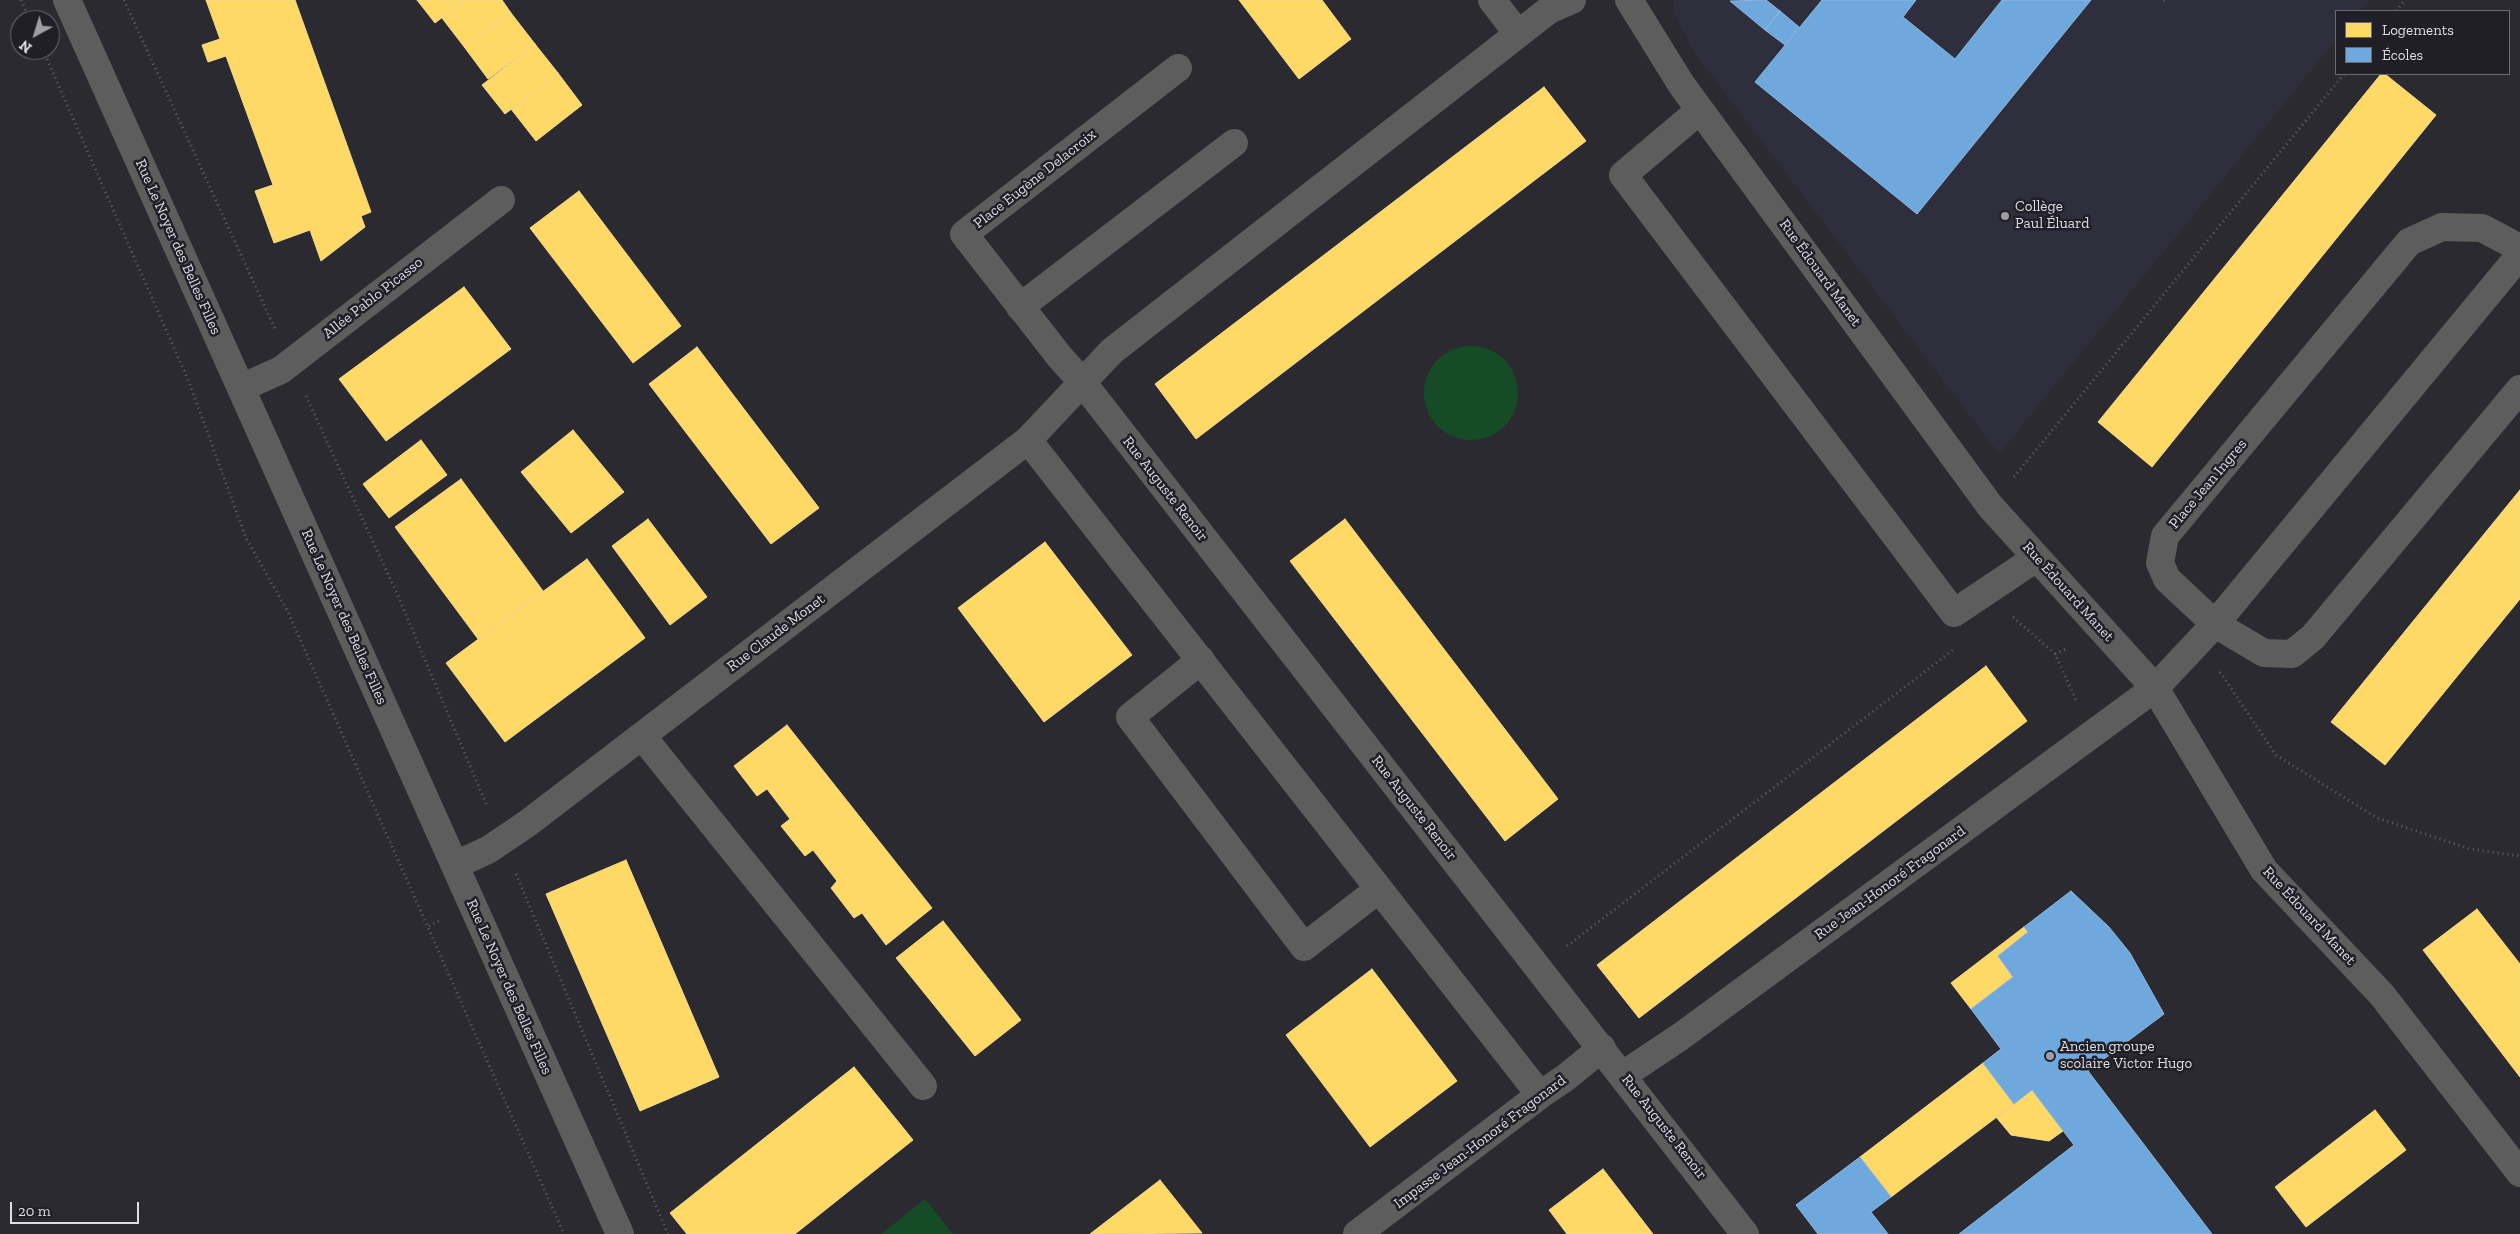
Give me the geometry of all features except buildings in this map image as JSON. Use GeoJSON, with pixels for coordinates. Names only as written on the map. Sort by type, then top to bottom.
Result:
{"type":"FeatureCollection","features":[{"type":"Feature","properties":{"kind":"street","name":"Rue Le Noyer des Belles Filles"},"geometry":{"type":"LineString","coordinates":[[67,0],[620,1234]]}},
{"type":"Feature","properties":{"kind":"street"},"geometry":{"type":"LineString","coordinates":[[1492,0],[1518,34]]}},
{"type":"Feature","properties":{"kind":"street","name":"Rue Claude Monet"},"geometry":{"type":"LineString","coordinates":[[455,865],[488,850],[502,841],[1028,440],[1112,351],[1549,10],[1572,0]]}},
{"type":"Feature","properties":{"kind":"street","name":"Rue Édouard Manet"},"geometry":{"type":"LineString","coordinates":[[1629,0],[1681,84],[1990,506],[2155,688],[2264,870],[2382,995],[2520,1173]]}},
{"type":"Feature","properties":{"kind":"street","name":"Place Eugène Delacroix"},"geometry":{"type":"LineString","coordinates":[[1083,383],[1020,307],[964,234],[1178,68]]}},
{"type":"Feature","properties":{"kind":"street"},"geometry":{"type":"LineString","coordinates":[[1700,110],[1623,175],[1954,613],[2036,558]]}},
{"type":"Feature","properties":{"kind":"street"},"geometry":{"type":"LineString","coordinates":[[1020,307],[1234,143]]}},
{"type":"Feature","properties":{"kind":"street","name":"Allée Pablo Picasso"},"geometry":{"type":"LineString","coordinates":[[241,388],[281,370],[501,200]]}},
{"type":"Feature","properties":{"kind":"street","name":"Place Jean Ingres"},"geometry":{"type":"LineString","coordinates":[[2520,248],[2482,228],[2442,227],[2409,242],[2165,536],[2160,563],[2167,578],[2208,633],[2264,653],[2292,654],[2313,637],[2520,389]]}},
{"type":"Feature","properties":{"kind":"street","name":"Rue Jean-Honoré Fragonard"},"geometry":{"type":"LineString","coordinates":[[1623,1075],[1680,1037],[2155,688],[2208,633],[2520,254]]}},
{"type":"Feature","properties":{"kind":"street","name":"Rue Auguste Renoir"},"geometry":{"type":"LineString","coordinates":[[1083,383],[1746,1234]]}},
{"type":"Feature","properties":{"kind":"street"},"geometry":{"type":"LineString","coordinates":[[1028,440],[1202,660],[1540,1095]]}},
{"type":"Feature","properties":{"kind":"street"},"geometry":{"type":"LineString","coordinates":[[1202,660],[1130,717],[1304,947],[1379,889]]}},
{"type":"Feature","properties":{"kind":"street"},"geometry":{"type":"LineString","coordinates":[[642,736],[923,1086]]}},
{"type":"Feature","properties":{"kind":"street","name":"Impasse Jean-Honoré Fragonard"},"geometry":{"type":"LineString","coordinates":[[1357,1234],[1565,1078],[1602,1048]]}},
{"type":"Feature","properties":{"kind":"path"},"geometry":{"type":"LineString","coordinates":[[124,0],[398,596],[668,1234]]}},
{"type":"Feature","properties":{"kind":"path"},"geometry":{"type":"LineString","coordinates":[[2397,10],[2405,0]]}},
{"type":"Feature","properties":{"kind":"path"},"geometry":{"type":"LineString","coordinates":[[47,60],[189,382],[246,538],[287,610],[429,926],[564,1234]]}},
{"type":"Feature","properties":{"kind":"path"},"geometry":{"type":"LineString","coordinates":[[1990,506],[2343,75]]}},
{"type":"Feature","properties":{"kind":"path"},"geometry":{"type":"LineString","coordinates":[[2012,616],[2055,654],[2092,734]]}},
{"type":"Feature","properties":{"kind":"path"},"geometry":{"type":"LineString","coordinates":[[2208,633],[2276,755],[2377,818],[2470,848],[2520,856]]}},
{"type":"Feature","properties":{"kind":"path"},"geometry":{"type":"LineString","coordinates":[[1539,968],[1957,646]]}},
{"type":"Feature","properties":{"kind":"shaded area","name":"Collège Paul Éluard"},"geometry":{"type":"Polygon","coordinates":[[[1673,0],[2369,0],[2361,10],[2335,10],[2335,41],[1999,454],[1694,52],[1673,12],[1673,0]]]}},
{"type":"Feature","properties":{"kind":"green space"},"geometry":{"type":"Polygon","coordinates":[[[1462,346],[1480,346],[1505,359],[1515,375],[1518,393],[1515,411],[1505,427],[1480,440],[1462,440],[1437,427],[1424,402],[1424,384],[1437,359],[1462,346]]]}},
{"type":"Feature","properties":{"kind":"green space"},"geometry":{"type":"Polygon","coordinates":[[[925,1199],[953,1234],[881,1234],[925,1199]]]}},
{"type":"Feature","properties":{"kind":"place","name":"Collège Paul Éluard"},"geometry":{"type":"Point","coordinates":[2005,216]}},
{"type":"Feature","properties":{"kind":"place","name":"Ancien groupe scolaire Victor Hugo"},"geometry":{"type":"Point","coordinates":[2050,1056]}}]}
